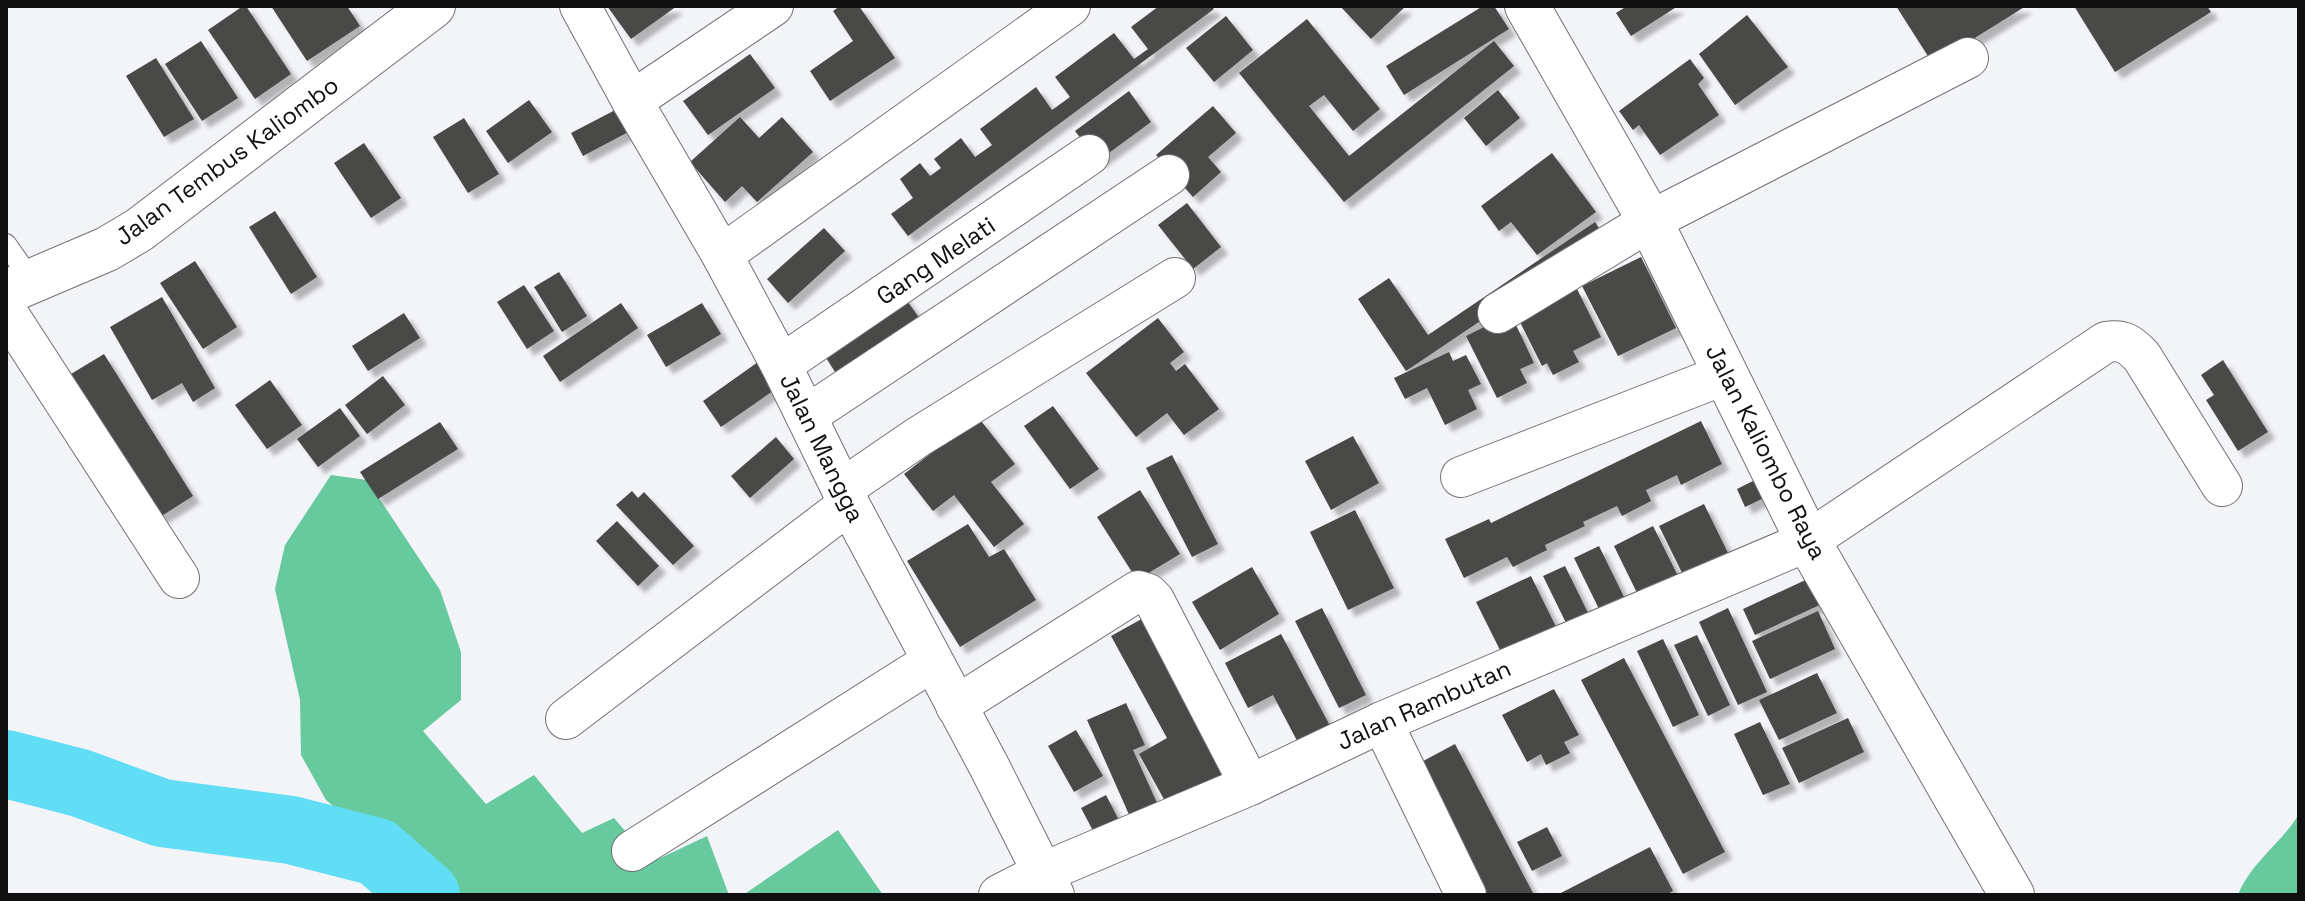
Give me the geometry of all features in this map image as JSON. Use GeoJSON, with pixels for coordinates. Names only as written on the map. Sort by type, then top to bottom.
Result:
{"type":"FeatureCollection","features":[{"type":"Feature","properties":{"kind":"street","name":"Jalan Tembus Kaliombo"},"geometry":{"type":"LineString","coordinates":[[15,295],[139,230],[433,6]]}},
{"type":"Feature","properties":{"kind":"street","name":"Jalan Mangga"},"geometry":{"type":"LineString","coordinates":[[580,6],[781,365],[845,496],[1048,884]]}},
{"type":"Feature","properties":{"kind":"street"},"geometry":{"type":"LineString","coordinates":[[632,101],[773,6]]}},
{"type":"Feature","properties":{"kind":"street"},"geometry":{"type":"LineString","coordinates":[[722,255],[1070,6]]}},
{"type":"Feature","properties":{"kind":"street","name":"Jalan Kaliombo Raya"},"geometry":{"type":"LineString","coordinates":[[1527,6],[1650,221],[1808,541],[2012,895]]}},
{"type":"Feature","properties":{"kind":"street"},"geometry":{"type":"LineString","coordinates":[[1498,313],[1650,221],[1968,58]]}},
{"type":"Feature","properties":{"kind":"street","name":"Gang Melati"},"geometry":{"type":"LineString","coordinates":[[781,365],[1089,155]]}},
{"type":"Feature","properties":{"kind":"street"},"geometry":{"type":"LineString","coordinates":[[806,416],[1169,175]]}},
{"type":"Feature","properties":{"kind":"street"},"geometry":{"type":"LineString","coordinates":[[566,719],[918,437],[1175,278]]}},
{"type":"Feature","properties":{"kind":"street"},"geometry":{"type":"LineString","coordinates":[[15,295],[179,578]]}},
{"type":"Feature","properties":{"kind":"street","name":"Jalan Rambutan"},"geometry":{"type":"LineString","coordinates":[[999,895],[1048,884],[1382,722],[1808,541],[2106,342],[2119,339],[2131,345],[2142,357],[2222,486]]}},
{"type":"Feature","properties":{"kind":"street"},"geometry":{"type":"LineString","coordinates":[[1461,477],[1726,374]]}},
{"type":"Feature","properties":{"kind":"street"},"geometry":{"type":"LineString","coordinates":[[956,706],[1138,591],[1143,592],[1154,600],[1250,785]]}},
{"type":"Feature","properties":{"kind":"street"},"geometry":{"type":"LineString","coordinates":[[632,851],[931,662]]}},
{"type":"Feature","properties":{"kind":"street"},"geometry":{"type":"LineString","coordinates":[[1382,722],[1466,895]]}},
{"type":"Feature","properties":{"kind":"lane"},"geometry":{"type":"LineString","coordinates":[[6,244],[15,295]]}},
{"type":"Feature","properties":{"kind":"green space"},"geometry":{"type":"Polygon","coordinates":[[[331,475],[367,480],[440,590],[461,652],[461,700],[423,731],[486,804],[534,775],[582,833],[614,818],[652,862],[707,836],[729,895],[439,895],[326,800],[301,755],[300,700],[275,589],[285,545],[331,475]]]}},
{"type":"Feature","properties":{"kind":"green space"},"geometry":{"type":"Polygon","coordinates":[[[2299,814],[2299,895],[2238,895],[2250,873],[2299,814]]]}},
{"type":"Feature","properties":{"kind":"green space"},"geometry":{"type":"Polygon","coordinates":[[[838,830],[883,895],[743,895],[838,830]]]}},
{"type":"Feature","properties":{"kind":"building"},"geometry":{"type":"Polygon","coordinates":[[[246,6],[291,74],[255,99],[208,30],[246,6]]]}},
{"type":"Feature","properties":{"kind":"building"},"geometry":{"type":"Polygon","coordinates":[[[271,6],[347,6],[360,26],[307,61],[271,6]]]}},
{"type":"Feature","properties":{"kind":"building"},"geometry":{"type":"Polygon","coordinates":[[[607,6],[677,6],[631,39],[607,6]]]}},
{"type":"Feature","properties":{"kind":"building"},"geometry":{"type":"Polygon","coordinates":[[[840,6],[859,6],[895,58],[830,101],[810,71],[853,41],[833,11],[840,6]]]}},
{"type":"Feature","properties":{"kind":"building"},"geometry":{"type":"Polygon","coordinates":[[[1159,6],[1211,6],[1214,9],[908,236],[891,214],[913,198],[900,179],[920,163],[930,176],[941,168],[934,159],[961,138],[975,157],[992,145],[980,129],[1036,87],[1052,110],[1070,97],[1055,77],[1114,33],[1134,59],[1148,49],[1131,27],[1159,6]]]}},
{"type":"Feature","properties":{"kind":"building"},"geometry":{"type":"Polygon","coordinates":[[[1340,6],[1406,6],[1371,39],[1340,6]]]}},
{"type":"Feature","properties":{"kind":"building"},"geometry":{"type":"Polygon","coordinates":[[[1483,6],[1494,6],[1509,29],[1404,95],[1386,66],[1483,6]]]}},
{"type":"Feature","properties":{"kind":"building"},"geometry":{"type":"Polygon","coordinates":[[[1627,6],[1678,6],[1631,36],[1616,13],[1627,6]]]}},
{"type":"Feature","properties":{"kind":"building"},"geometry":{"type":"Polygon","coordinates":[[[1896,6],[2026,6],[1933,64],[1896,6]]]}},
{"type":"Feature","properties":{"kind":"building"},"geometry":{"type":"Polygon","coordinates":[[[2074,6],[2207,6],[2211,12],[2115,72],[2074,6]]]}},
{"type":"Feature","properties":{"kind":"building"},"geometry":{"type":"Polygon","coordinates":[[[1747,15],[1788,67],[1735,105],[1699,54],[1747,15]]]}},
{"type":"Feature","properties":{"kind":"building"},"geometry":{"type":"Polygon","coordinates":[[[1226,16],[1253,50],[1214,82],[1186,48],[1226,16]]]}},
{"type":"Feature","properties":{"kind":"building"},"geometry":{"type":"Polygon","coordinates":[[[1307,19],[1380,109],[1353,131],[1324,95],[1309,106],[1349,156],[1494,41],[1514,66],[1344,202],[1239,73],[1307,19]]]}},
{"type":"Feature","properties":{"kind":"building"},"geometry":{"type":"Polygon","coordinates":[[[201,41],[238,98],[202,121],[165,64],[201,41]]]}},
{"type":"Feature","properties":{"kind":"building"},"geometry":{"type":"Polygon","coordinates":[[[750,54],[775,88],[708,135],[683,101],[750,54]]]}},
{"type":"Feature","properties":{"kind":"building"},"geometry":{"type":"Polygon","coordinates":[[[156,58],[194,119],[164,137],[126,76],[156,58]]]}},
{"type":"Feature","properties":{"kind":"building"},"geometry":{"type":"Polygon","coordinates":[[[1690,59],[1704,78],[1698,84],[1719,115],[1660,155],[1639,125],[1633,130],[1619,111],[1690,59]]]}},
{"type":"Feature","properties":{"kind":"building"},"geometry":{"type":"Polygon","coordinates":[[[1498,90],[1520,118],[1486,146],[1464,118],[1498,90]]]}},
{"type":"Feature","properties":{"kind":"building"},"geometry":{"type":"Polygon","coordinates":[[[1129,91],[1151,122],[1098,161],[1075,131],[1129,91]]]}},
{"type":"Feature","properties":{"kind":"building"},"geometry":{"type":"Polygon","coordinates":[[[529,100],[552,132],[508,163],[486,131],[529,100]]]}},
{"type":"Feature","properties":{"kind":"building"},"geometry":{"type":"Polygon","coordinates":[[[1213,106],[1236,133],[1208,157],[1221,172],[1193,197],[1156,155],[1213,106]]]}},
{"type":"Feature","properties":{"kind":"building"},"geometry":{"type":"Polygon","coordinates":[[[621,107],[634,129],[583,156],[571,133],[621,107]]]}},
{"type":"Feature","properties":{"kind":"building"},"geometry":{"type":"Polygon","coordinates":[[[740,117],[759,138],[782,117],[813,152],[757,202],[742,186],[725,202],[690,162],[740,117]]]}},
{"type":"Feature","properties":{"kind":"building"},"geometry":{"type":"Polygon","coordinates":[[[464,118],[499,174],[468,193],[433,137],[464,118]]]}},
{"type":"Feature","properties":{"kind":"building"},"geometry":{"type":"Polygon","coordinates":[[[364,143],[401,198],[371,218],[334,163],[364,143]]]}},
{"type":"Feature","properties":{"kind":"building"},"geometry":{"type":"Polygon","coordinates":[[[1552,153],[1596,212],[1537,255],[1511,222],[1499,231],[1481,206],[1552,153]]]}},
{"type":"Feature","properties":{"kind":"building"},"geometry":{"type":"Polygon","coordinates":[[[1187,203],[1221,247],[1193,269],[1158,225],[1187,203]]]}},
{"type":"Feature","properties":{"kind":"building"},"geometry":{"type":"Polygon","coordinates":[[[275,211],[317,277],[291,294],[249,227],[275,211]]]}},
{"type":"Feature","properties":{"kind":"building"},"geometry":{"type":"Polygon","coordinates":[[[1595,222],[1605,237],[1406,371],[1358,299],[1389,278],[1428,335],[1595,222]]]}},
{"type":"Feature","properties":{"kind":"building"},"geometry":{"type":"Polygon","coordinates":[[[824,228],[845,251],[788,303],[767,279],[824,228]]]}},
{"type":"Feature","properties":{"kind":"building"},"geometry":{"type":"Polygon","coordinates":[[[1641,257],[1676,328],[1618,356],[1582,286],[1641,257]]]}},
{"type":"Feature","properties":{"kind":"building"},"geometry":{"type":"Polygon","coordinates":[[[195,261],[237,327],[203,349],[160,283],[195,261]]]}},
{"type":"Feature","properties":{"kind":"building"},"geometry":{"type":"Polygon","coordinates":[[[559,272],[587,316],[562,332],[534,287],[559,272]]]}},
{"type":"Feature","properties":{"kind":"building"},"geometry":{"type":"Polygon","coordinates":[[[524,285],[554,331],[527,349],[497,302],[524,285]]]}},
{"type":"Feature","properties":{"kind":"building"},"geometry":{"type":"Polygon","coordinates":[[[1577,289],[1601,337],[1573,351],[1579,362],[1553,375],[1547,363],[1542,366],[1518,318],[1577,289]]]}},
{"type":"Feature","properties":{"kind":"building"},"geometry":{"type":"Polygon","coordinates":[[[900,291],[928,330],[842,383],[818,345],[900,291]]]}},
{"type":"Feature","properties":{"kind":"building"},"geometry":{"type":"Polygon","coordinates":[[[162,297],[215,388],[193,402],[182,383],[152,400],[110,327],[162,297]]]}},
{"type":"Feature","properties":{"kind":"building"},"geometry":{"type":"Polygon","coordinates":[[[621,303],[638,328],[560,382],[543,356],[621,303]]]}},
{"type":"Feature","properties":{"kind":"building"},"geometry":{"type":"Polygon","coordinates":[[[702,303],[721,334],[666,367],[647,335],[702,303]]]}},
{"type":"Feature","properties":{"kind":"building"},"geometry":{"type":"Polygon","coordinates":[[[404,313],[420,338],[368,371],[352,346],[404,313]]]}},
{"type":"Feature","properties":{"kind":"building"},"geometry":{"type":"Polygon","coordinates":[[[1158,318],[1184,352],[1170,363],[1176,371],[1185,364],[1219,409],[1184,435],[1167,413],[1136,437],[1086,373],[1158,318]]]}},
{"type":"Feature","properties":{"kind":"building"},"geometry":{"type":"Polygon","coordinates":[[[1496,321],[1502,332],[1516,325],[1534,363],[1520,369],[1527,383],[1497,398],[1466,336],[1496,321]]]}},
{"type":"Feature","properties":{"kind":"building"},"geometry":{"type":"Polygon","coordinates":[[[1449,352],[1453,361],[1466,355],[1481,384],[1468,390],[1477,409],[1445,425],[1427,388],[1405,399],[1394,378],[1449,352]]]}},
{"type":"Feature","properties":{"kind":"building"},"geometry":{"type":"Polygon","coordinates":[[[104,354],[193,496],[160,517],[71,374],[104,354]]]}},
{"type":"Feature","properties":{"kind":"building"},"geometry":{"type":"Polygon","coordinates":[[[765,357],[783,384],[721,427],[703,401],[765,357]]]}},
{"type":"Feature","properties":{"kind":"building"},"geometry":{"type":"Polygon","coordinates":[[[2223,360],[2268,432],[2238,451],[2206,400],[2214,395],[2201,375],[2223,360]]]}},
{"type":"Feature","properties":{"kind":"building"},"geometry":{"type":"Polygon","coordinates":[[[383,376],[405,405],[367,434],[345,405],[383,376]]]}},
{"type":"Feature","properties":{"kind":"building"},"geometry":{"type":"Polygon","coordinates":[[[270,380],[302,425],[267,449],[235,405],[270,380]]]}},
{"type":"Feature","properties":{"kind":"building"},"geometry":{"type":"Polygon","coordinates":[[[1053,406],[1099,469],[1070,489],[1024,426],[1053,406]]]}},
{"type":"Feature","properties":{"kind":"building"},"geometry":{"type":"Polygon","coordinates":[[[340,408],[360,436],[318,467],[297,439],[340,408]]]}},
{"type":"Feature","properties":{"kind":"building"},"geometry":{"type":"Polygon","coordinates":[[[978,417],[1015,464],[991,482],[1024,524],[994,547],[954,495],[933,511],[904,474],[978,417]]]}},
{"type":"Feature","properties":{"kind":"building"},"geometry":{"type":"Polygon","coordinates":[[[1701,421],[1722,464],[1681,485],[1677,475],[1646,490],[1651,501],[1622,516],[1617,506],[1583,522],[1585,526],[1545,545],[1547,550],[1513,567],[1507,557],[1464,578],[1445,539],[1489,519],[1491,523],[1701,421]]]}},
{"type":"Feature","properties":{"kind":"building"},"geometry":{"type":"Polygon","coordinates":[[[440,422],[458,449],[378,499],[360,472],[440,422]]]}},
{"type":"Feature","properties":{"kind":"building"},"geometry":{"type":"Polygon","coordinates":[[[1353,436],[1379,483],[1331,510],[1305,461],[1353,436]]]}},
{"type":"Feature","properties":{"kind":"building"},"geometry":{"type":"Polygon","coordinates":[[[776,437],[794,459],[750,498],[731,476],[776,437]]]}},
{"type":"Feature","properties":{"kind":"building"},"geometry":{"type":"Polygon","coordinates":[[[1172,455],[1218,544],[1192,557],[1146,468],[1172,455]]]}},
{"type":"Feature","properties":{"kind":"building"},"geometry":{"type":"Polygon","coordinates":[[[1759,478],[1768,496],[1745,507],[1737,489],[1759,478]]]}},
{"type":"Feature","properties":{"kind":"building"},"geometry":{"type":"Polygon","coordinates":[[[1140,490],[1180,554],[1137,580],[1097,517],[1140,490]]]}},
{"type":"Feature","properties":{"kind":"building"},"geometry":{"type":"Polygon","coordinates":[[[632,491],[638,498],[644,492],[694,546],[673,565],[616,505],[632,491]]]}},
{"type":"Feature","properties":{"kind":"building"},"geometry":{"type":"Polygon","coordinates":[[[1704,504],[1733,563],[1688,585],[1659,526],[1704,504]]]}},
{"type":"Feature","properties":{"kind":"building"},"geometry":{"type":"Polygon","coordinates":[[[1355,510],[1394,588],[1348,610],[1310,532],[1355,510]]]}},
{"type":"Feature","properties":{"kind":"building"},"geometry":{"type":"Polygon","coordinates":[[[617,521],[659,566],[638,586],[596,541],[617,521]]]}},
{"type":"Feature","properties":{"kind":"building"},"geometry":{"type":"Polygon","coordinates":[[[968,524],[989,557],[1004,549],[1036,600],[960,647],[907,561],[968,524]]]}},
{"type":"Feature","properties":{"kind":"building"},"geometry":{"type":"Polygon","coordinates":[[[1653,526],[1681,582],[1641,601],[1614,546],[1653,526]]]}},
{"type":"Feature","properties":{"kind":"building"},"geometry":{"type":"Polygon","coordinates":[[[1599,546],[1627,603],[1602,615],[1574,558],[1599,546]]]}},
{"type":"Feature","properties":{"kind":"building"},"geometry":{"type":"Polygon","coordinates":[[[1565,566],[1593,623],[1571,633],[1543,576],[1565,566]]]}},
{"type":"Feature","properties":{"kind":"building"},"geometry":{"type":"Polygon","coordinates":[[[1252,567],[1279,614],[1220,650],[1192,602],[1252,567]]]}},
{"type":"Feature","properties":{"kind":"building"},"geometry":{"type":"Polygon","coordinates":[[[1531,576],[1560,635],[1506,662],[1476,602],[1531,576]]]}},
{"type":"Feature","properties":{"kind":"building"},"geometry":{"type":"Polygon","coordinates":[[[1812,577],[1824,603],[1755,635],[1743,609],[1812,577]]]}},
{"type":"Feature","properties":{"kind":"building"},"geometry":{"type":"Polygon","coordinates":[[[1322,608],[1366,695],[1339,708],[1295,621],[1322,608]]]}},
{"type":"Feature","properties":{"kind":"building"},"geometry":{"type":"Polygon","coordinates":[[[1728,608],[1767,692],[1738,705],[1699,622],[1728,608]]]}},
{"type":"Feature","properties":{"kind":"building"},"geometry":{"type":"Polygon","coordinates":[[[1818,611],[1835,649],[1770,679],[1752,641],[1818,611]]]}},
{"type":"Feature","properties":{"kind":"building"},"geometry":{"type":"Polygon","coordinates":[[[1147,616],[1236,777],[1171,812],[1139,754],[1167,738],[1111,636],[1147,616]]]}},
{"type":"Feature","properties":{"kind":"building"},"geometry":{"type":"Polygon","coordinates":[[[1281,634],[1336,737],[1304,754],[1273,695],[1248,708],[1225,663],[1281,634]]]}},
{"type":"Feature","properties":{"kind":"building"},"geometry":{"type":"Polygon","coordinates":[[[1697,635],[1730,705],[1708,716],[1674,645],[1697,635]]]}},
{"type":"Feature","properties":{"kind":"building"},"geometry":{"type":"Polygon","coordinates":[[[1663,639],[1699,715],[1673,727],[1637,651],[1663,639]]]}},
{"type":"Feature","properties":{"kind":"building"},"geometry":{"type":"Polygon","coordinates":[[[1624,658],[1725,852],[1683,874],[1581,680],[1624,658]]]}},
{"type":"Feature","properties":{"kind":"building"},"geometry":{"type":"Polygon","coordinates":[[[1817,673],[1837,713],[1779,740],[1759,700],[1817,673]]]}},
{"type":"Feature","properties":{"kind":"building"},"geometry":{"type":"Polygon","coordinates":[[[1554,689],[1579,735],[1564,742],[1570,753],[1546,765],[1541,754],[1527,762],[1502,715],[1554,689]]]}},
{"type":"Feature","properties":{"kind":"building"},"geometry":{"type":"Polygon","coordinates":[[[1126,703],[1145,745],[1133,750],[1163,816],[1135,828],[1087,720],[1126,703]]]}},
{"type":"Feature","properties":{"kind":"building"},"geometry":{"type":"Polygon","coordinates":[[[1848,718],[1864,752],[1799,783],[1782,748],[1848,718]]]}},
{"type":"Feature","properties":{"kind":"building"},"geometry":{"type":"Polygon","coordinates":[[[1760,722],[1790,784],[1763,795],[1734,734],[1760,722]]]}},
{"type":"Feature","properties":{"kind":"building"},"geometry":{"type":"Polygon","coordinates":[[[1076,730],[1103,776],[1074,792],[1048,746],[1076,730]]]}},
{"type":"Feature","properties":{"kind":"building"},"geometry":{"type":"Polygon","coordinates":[[[1455,744],[1534,895],[1480,895],[1412,767],[1455,744]]]}},
{"type":"Feature","properties":{"kind":"building"},"geometry":{"type":"Polygon","coordinates":[[[1106,795],[1124,830],[1099,842],[1081,808],[1106,795]]]}},
{"type":"Feature","properties":{"kind":"building"},"geometry":{"type":"Polygon","coordinates":[[[1547,827],[1562,856],[1532,871],[1517,842],[1547,827]]]}},
{"type":"Feature","properties":{"kind":"building"},"geometry":{"type":"Polygon","coordinates":[[[1650,847],[1673,891],[1666,895],[1557,895],[1650,847]]]}},
{"type":"Feature","properties":{"kind":"waterway"},"geometry":{"type":"LineString","coordinates":[[6,764],[80,783],[162,813],[291,830],[377,852],[426,895]]}}]}
